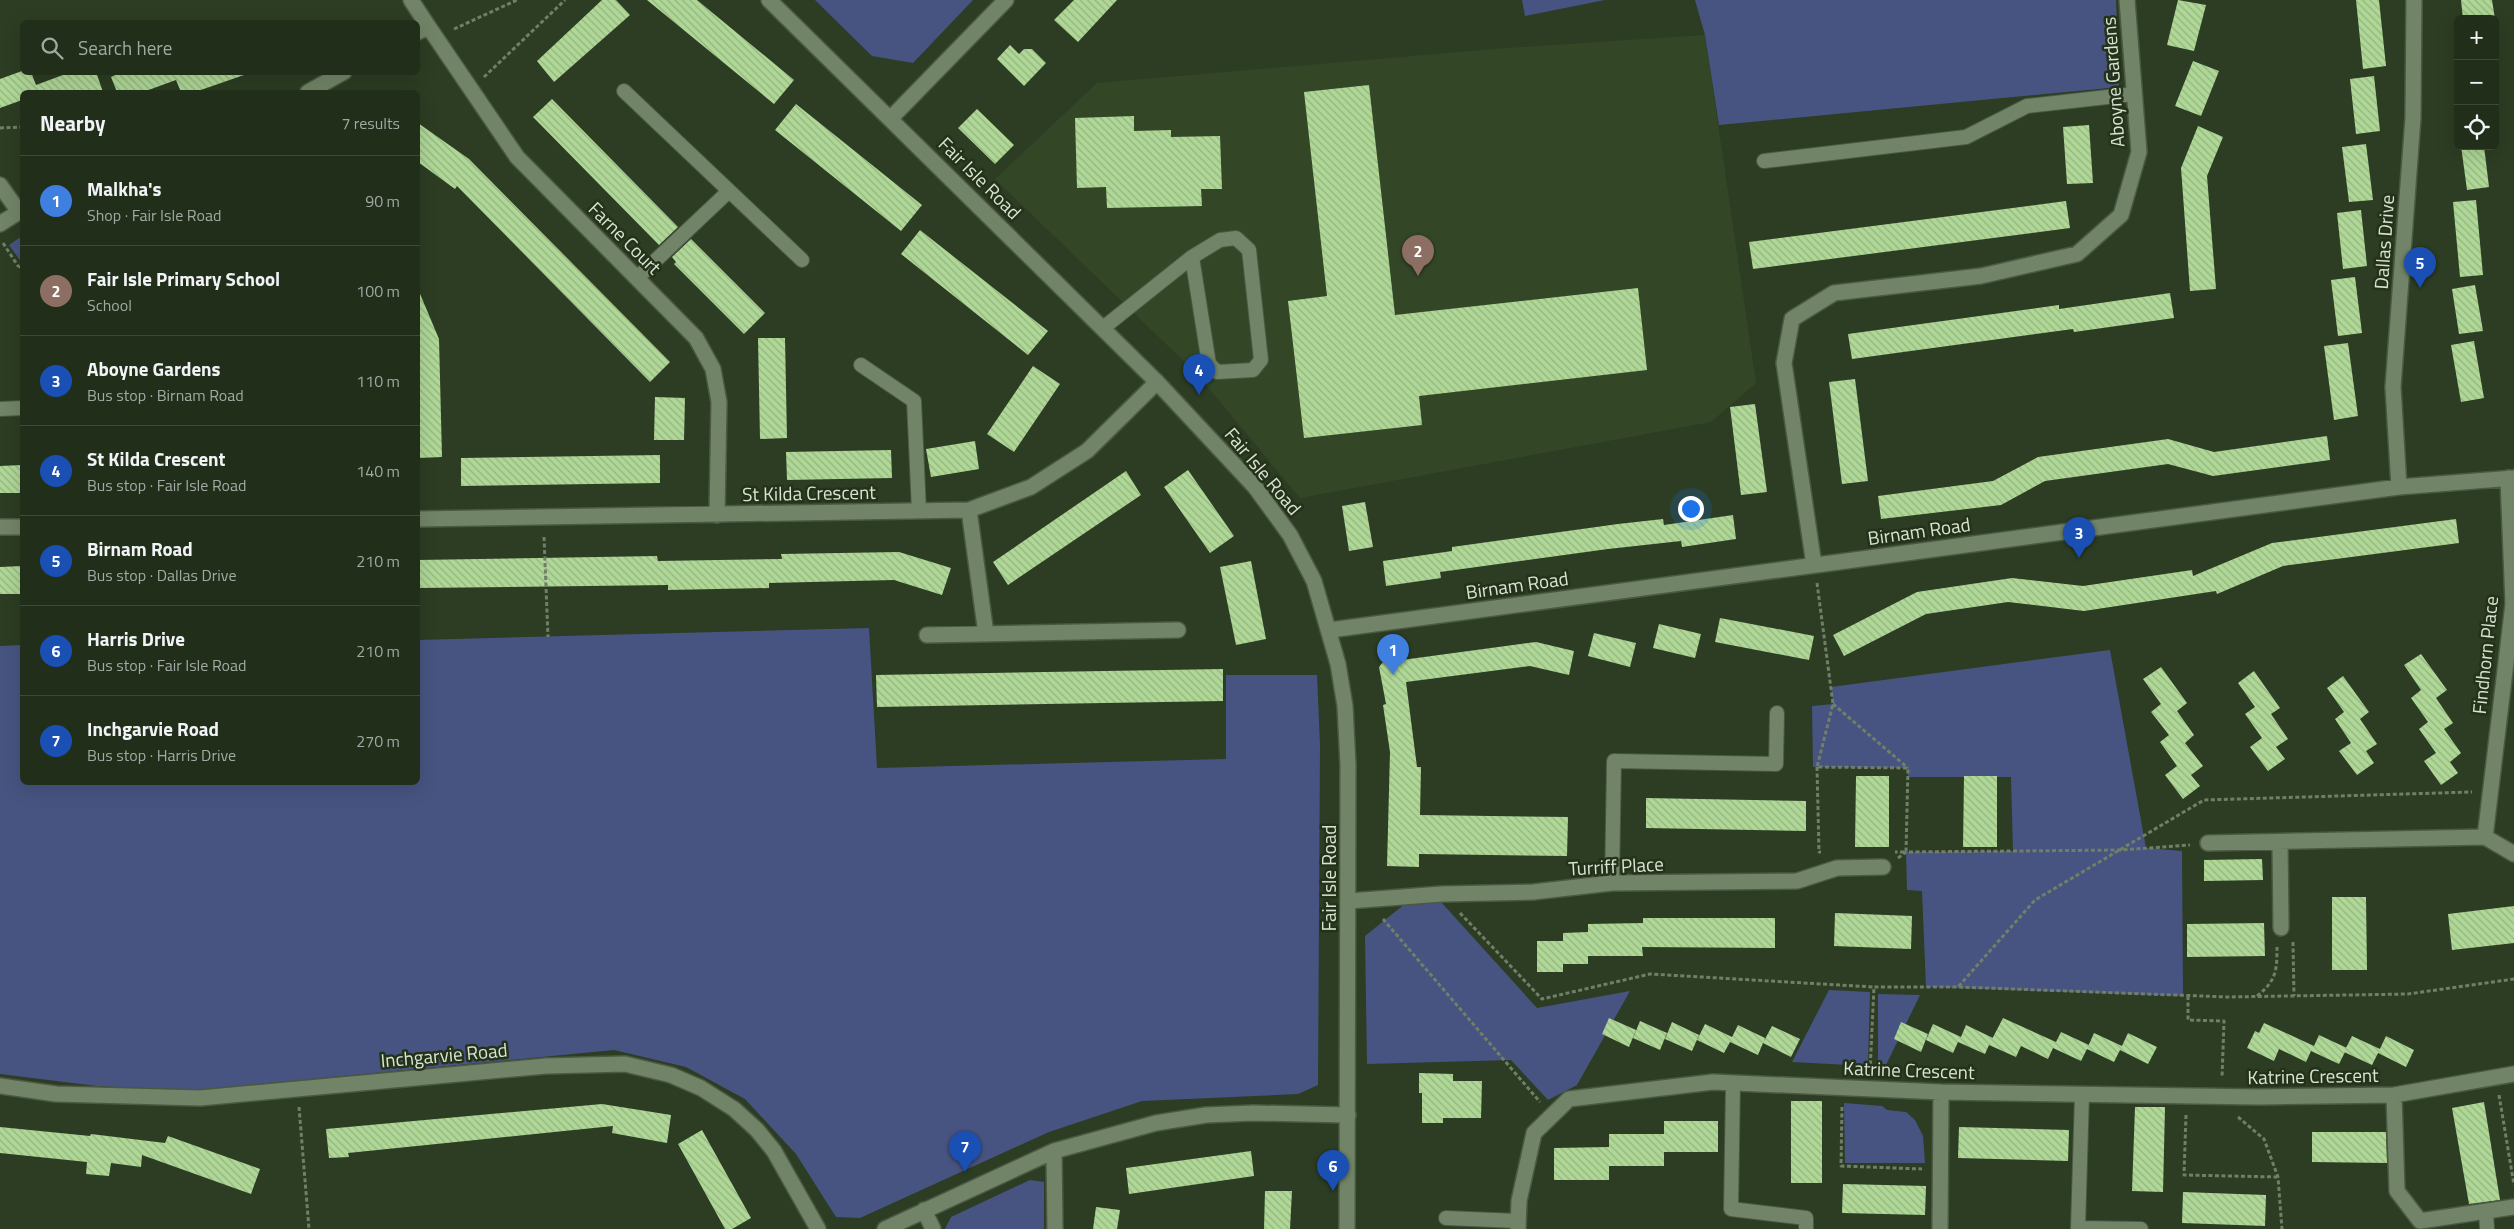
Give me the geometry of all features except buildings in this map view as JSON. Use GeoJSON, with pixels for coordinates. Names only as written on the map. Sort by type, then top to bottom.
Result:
{"type":"FeatureCollection","features":[{"type":"Feature","properties":{"kind":"street","name":"Farne Court"},"geometry":{"type":"LineString","coordinates":[[411,0],[427,32],[471,89],[517,156],[696,338],[713,368],[719,402],[717,515]]}},
{"type":"Feature","properties":{"kind":"street","name":"Fair Isle Road"},"geometry":{"type":"LineString","coordinates":[[769,0],[891,118],[1157,382],[1255,487],[1290,536],[1314,581],[1330,630],[1338,664],[1344,706],[1349,901],[1347,1229]]}},
{"type":"Feature","properties":{"kind":"street"},"geometry":{"type":"LineString","coordinates":[[891,118],[1006,0]]}},
{"type":"Feature","properties":{"kind":"street","name":"Aboyne Gardens"},"geometry":{"type":"LineString","coordinates":[[1814,565],[1784,363],[1792,319],[1834,293],[1981,276],[2077,254],[2121,215],[2139,152],[2127,0]]}},
{"type":"Feature","properties":{"kind":"street","name":"Dallas Drive"},"geometry":{"type":"LineString","coordinates":[[2399,487],[2393,387],[2413,118],[2414,0]]}},
{"type":"Feature","properties":{"kind":"street"},"geometry":{"type":"LineString","coordinates":[[312,90],[339,75]]}},
{"type":"Feature","properties":{"kind":"street"},"geometry":{"type":"LineString","coordinates":[[0,185],[20,210]]}},
{"type":"Feature","properties":{"kind":"street"},"geometry":{"type":"LineString","coordinates":[[0,224],[20,212]]}},
{"type":"Feature","properties":{"kind":"street","name":"St Kilda Crescent"},"geometry":{"type":"LineString","coordinates":[[420,519],[969,510],[1031,487],[1087,451],[1157,382]]}},
{"type":"Feature","properties":{"kind":"street","name":"Birnam Road"},"geometry":{"type":"LineString","coordinates":[[1330,630],[2399,487],[2511,478]]}},
{"type":"Feature","properties":{"kind":"street","name":"Findhorn Place"},"geometry":{"type":"LineString","coordinates":[[2485,836],[2514,604],[2511,478]]}},
{"type":"Feature","properties":{"kind":"street"},"geometry":{"type":"LineString","coordinates":[[969,510],[986,634]]}},
{"type":"Feature","properties":{"kind":"street"},"geometry":{"type":"LineString","coordinates":[[0,527],[20,527]]}},
{"type":"Feature","properties":{"kind":"street"},"geometry":{"type":"LineString","coordinates":[[927,635],[1178,630]]}},
{"type":"Feature","properties":{"kind":"street"},"geometry":{"type":"LineString","coordinates":[[2208,843],[2485,836],[2514,854]]}},
{"type":"Feature","properties":{"kind":"street"},"geometry":{"type":"LineString","coordinates":[[2280,842],[2281,928]]}},
{"type":"Feature","properties":{"kind":"street","name":"Turriff Place"},"geometry":{"type":"LineString","coordinates":[[1349,901],[1442,894],[1534,892],[1612,883],[1797,881],[1837,868],[1883,867]]}},
{"type":"Feature","properties":{"kind":"street","name":"Inchgarvie Road"},"geometry":{"type":"LineString","coordinates":[[0,1086],[56,1094],[200,1098],[298,1087],[590,1064],[625,1064],[671,1075],[701,1088],[734,1109],[757,1130],[774,1151],[818,1229]]}},
{"type":"Feature","properties":{"kind":"street","name":"Katrine Crescent"},"geometry":{"type":"LineString","coordinates":[[1518,1225],[1518,1201],[1534,1133],[1569,1100],[1713,1082],[1941,1092],[2187,1096],[2394,1095],[2514,1074]]}},
{"type":"Feature","properties":{"kind":"street"},"geometry":{"type":"LineString","coordinates":[[1940,1229],[1941,1092]]}},
{"type":"Feature","properties":{"kind":"street","name":"Katrine Crescent"},"geometry":{"type":"LineString","coordinates":[[2394,1095],[2397,1192],[2420,1221],[2514,1207]]}},
{"type":"Feature","properties":{"kind":"street"},"geometry":{"type":"LineString","coordinates":[[884,1229],[1054,1151],[1156,1123],[1206,1115],[1253,1113],[1348,1115]]}},
{"type":"Feature","properties":{"kind":"street"},"geometry":{"type":"LineString","coordinates":[[1054,1151],[1055,1229]]}},
{"type":"Feature","properties":{"kind":"street"},"geometry":{"type":"LineString","coordinates":[[924,1210],[933,1229]]}},
{"type":"Feature","properties":{"kind":"lane"},"geometry":{"type":"LineString","coordinates":[[624,91],[802,260]]}},
{"type":"Feature","properties":{"kind":"lane"},"geometry":{"type":"LineString","coordinates":[[1764,162],[1966,137],[2027,106],[2134,94]]}},
{"type":"Feature","properties":{"kind":"lane"},"geometry":{"type":"LineString","coordinates":[[636,278],[729,191]]}},
{"type":"Feature","properties":{"kind":"lane"},"geometry":{"type":"LineString","coordinates":[[1103,328],[1192,257],[1220,240],[1236,238],[1249,250],[1261,360],[1253,370],[1217,372],[1209,364],[1192,257]]}},
{"type":"Feature","properties":{"kind":"lane"},"geometry":{"type":"LineString","coordinates":[[861,365],[914,401],[919,511]]}},
{"type":"Feature","properties":{"kind":"lane"},"geometry":{"type":"LineString","coordinates":[[0,409],[20,408]]}},
{"type":"Feature","properties":{"kind":"lane"},"geometry":{"type":"LineString","coordinates":[[1612,883],[1614,761],[1776,764],[1777,713]]}},
{"type":"Feature","properties":{"kind":"lane"},"geometry":{"type":"LineString","coordinates":[[1733,1083],[1731,1209],[1806,1218],[1806,1229]]}},
{"type":"Feature","properties":{"kind":"lane"},"geometry":{"type":"LineString","coordinates":[[2082,1094],[2078,1228],[2140,1229]]}},
{"type":"Feature","properties":{"kind":"lane"},"geometry":{"type":"LineString","coordinates":[[2486,1211],[2487,1229]]}},
{"type":"Feature","properties":{"kind":"lane"},"geometry":{"type":"LineString","coordinates":[[1446,1218],[1518,1225]]}},
{"type":"Feature","properties":{"kind":"path"},"geometry":{"type":"LineString","coordinates":[[427,32],[517,0]]}},
{"type":"Feature","properties":{"kind":"path"},"geometry":{"type":"LineString","coordinates":[[471,89],[565,0]]}},
{"type":"Feature","properties":{"kind":"path"},"geometry":{"type":"LineString","coordinates":[[0,128],[20,127]]}},
{"type":"Feature","properties":{"kind":"path"},"geometry":{"type":"LineString","coordinates":[[0,239],[20,267]]}},
{"type":"Feature","properties":{"kind":"path"},"geometry":{"type":"LineString","coordinates":[[543,516],[548,636]]}},
{"type":"Feature","properties":{"kind":"path"},"geometry":{"type":"LineString","coordinates":[[1814,565],[1833,704],[1817,767],[1819,852],[1829,852]]}},
{"type":"Feature","properties":{"kind":"path"},"geometry":{"type":"LineString","coordinates":[[1833,704],[1908,768]]}},
{"type":"Feature","properties":{"kind":"path"},"geometry":{"type":"LineString","coordinates":[[1817,767],[1908,768]]}},
{"type":"Feature","properties":{"kind":"path"},"geometry":{"type":"LineString","coordinates":[[1906,852],[1908,768]]}},
{"type":"Feature","properties":{"kind":"path"},"geometry":{"type":"LineString","coordinates":[[1958,986],[2035,900],[2204,800],[2489,792]]}},
{"type":"Feature","properties":{"kind":"path"},"geometry":{"type":"LineString","coordinates":[[1887,852],[2121,850],[2208,843]]}},
{"type":"Feature","properties":{"kind":"path"},"geometry":{"type":"LineString","coordinates":[[1883,867],[1906,852]]}},
{"type":"Feature","properties":{"kind":"path"},"geometry":{"type":"LineString","coordinates":[[1442,894],[1542,999],[1650,974],[1874,987],[1958,986],[2188,996],[2257,997],[2408,994],[2514,979]]}},
{"type":"Feature","properties":{"kind":"path"},"geometry":{"type":"LineString","coordinates":[[1367,901],[1551,1116]]}},
{"type":"Feature","properties":{"kind":"path"},"geometry":{"type":"LineString","coordinates":[[2257,997],[2272,981],[2277,971],[2277,940],[2281,928],[2293,939],[2294,996]]}},
{"type":"Feature","properties":{"kind":"path"},"geometry":{"type":"LineString","coordinates":[[1869,1089],[1874,987]]}},
{"type":"Feature","properties":{"kind":"path"},"geometry":{"type":"LineString","coordinates":[[2188,996],[2188,1020],[2224,1021],[2221,1096],[2223,1104],[2264,1139],[2278,1177],[2282,1229]]}},
{"type":"Feature","properties":{"kind":"path"},"geometry":{"type":"LineString","coordinates":[[2496,1078],[2514,1185]]}},
{"type":"Feature","properties":{"kind":"path"},"geometry":{"type":"LineString","coordinates":[[298,1087],[309,1229]]}},
{"type":"Feature","properties":{"kind":"path"},"geometry":{"type":"LineString","coordinates":[[1842,1088],[1840,1166],[1940,1170]]}},
{"type":"Feature","properties":{"kind":"path"},"geometry":{"type":"LineString","coordinates":[[2187,1096],[2184,1175],[2278,1177]]}},
{"type":"Feature","properties":{"kind":"shaded area"},"geometry":{"type":"Polygon","coordinates":[[[815,0],[973,0],[913,63],[872,56],[815,0]]]}},
{"type":"Feature","properties":{"kind":"shaded area"},"geometry":{"type":"Polygon","coordinates":[[[1522,0],[1605,0],[1525,16],[1522,0]]]}},
{"type":"Feature","properties":{"kind":"shaded area"},"geometry":{"type":"Polygon","coordinates":[[[1695,0],[2116,0],[2119,87],[1719,125],[1705,35],[1695,0]]]}},
{"type":"Feature","properties":{"kind":"shaded area"},"geometry":{"type":"Polygon","coordinates":[[[1705,35],[1756,383],[1711,422],[1300,498],[1196,373],[995,179],[1097,83],[1507,48],[1705,35]]]}},
{"type":"Feature","properties":{"kind":"shaded area"},"geometry":{"type":"Polygon","coordinates":[[[20,237],[20,260],[9,245],[20,237]]]}},
{"type":"Feature","properties":{"kind":"shaded area"},"geometry":{"type":"Polygon","coordinates":[[[869,628],[877,768],[1226,759],[1226,675],[1317,675],[1320,745],[1318,1085],[1298,1094],[1142,1101],[1049,1132],[860,1218],[836,1217],[796,1154],[745,1099],[686,1067],[614,1050],[187,1091],[97,1086],[0,1074],[0,646],[20,645],[20,785],[420,785],[420,640],[869,628]]]}},
{"type":"Feature","properties":{"kind":"shaded area"},"geometry":{"type":"Polygon","coordinates":[[[2110,650],[2146,848],[2182,851],[2183,996],[1926,987],[1922,891],[1907,890],[1906,852],[2013,851],[2011,777],[1908,777],[1908,768],[1813,767],[1812,706],[1833,704],[1831,687],[2110,650]]]}},
{"type":"Feature","properties":{"kind":"shaded area"},"geometry":{"type":"Polygon","coordinates":[[[1441,902],[1537,1008],[1630,991],[1577,1085],[1548,1100],[1511,1060],[1367,1064],[1365,936],[1406,903],[1441,902]]]}},
{"type":"Feature","properties":{"kind":"shaded area"},"geometry":{"type":"Polygon","coordinates":[[[1829,990],[1870,992],[1868,1066],[1792,1062],[1829,990]]]}},
{"type":"Feature","properties":{"kind":"shaded area"},"geometry":{"type":"Polygon","coordinates":[[[1878,994],[1920,995],[1885,1067],[1878,1065],[1878,994]]]}},
{"type":"Feature","properties":{"kind":"shaded area"},"geometry":{"type":"Polygon","coordinates":[[[1844,1103],[1882,1106],[1887,1110],[1906,1112],[1915,1120],[1923,1136],[1925,1163],[1845,1163],[1844,1103]]]}},
{"type":"Feature","properties":{"kind":"shaded area"},"geometry":{"type":"Polygon","coordinates":[[[1030,1180],[1044,1182],[1044,1229],[945,1229],[951,1217],[1030,1180]]]}},
{"type":"Feature","properties":{"kind":"place","name":"Fair Isle Primary School"},"geometry":{"type":"Point","coordinates":[1418,276]}},
{"type":"Feature","properties":{"kind":"place","name":"Birnam Road"},"geometry":{"type":"Point","coordinates":[2420,288]}},
{"type":"Feature","properties":{"kind":"place","name":"St Kilda Crescent"},"geometry":{"type":"Point","coordinates":[1199,395]}},
{"type":"Feature","properties":{"kind":"place","name":"Aboyne Gardens"},"geometry":{"type":"Point","coordinates":[2079,558]}},
{"type":"Feature","properties":{"kind":"place","name":"Malkha's"},"geometry":{"type":"Point","coordinates":[1393,675]}},
{"type":"Feature","properties":{"kind":"place","name":"Inchgarvie Road"},"geometry":{"type":"Point","coordinates":[965,1172]}},
{"type":"Feature","properties":{"kind":"place","name":"Harris Drive"},"geometry":{"type":"Point","coordinates":[1333,1191]}}]}
